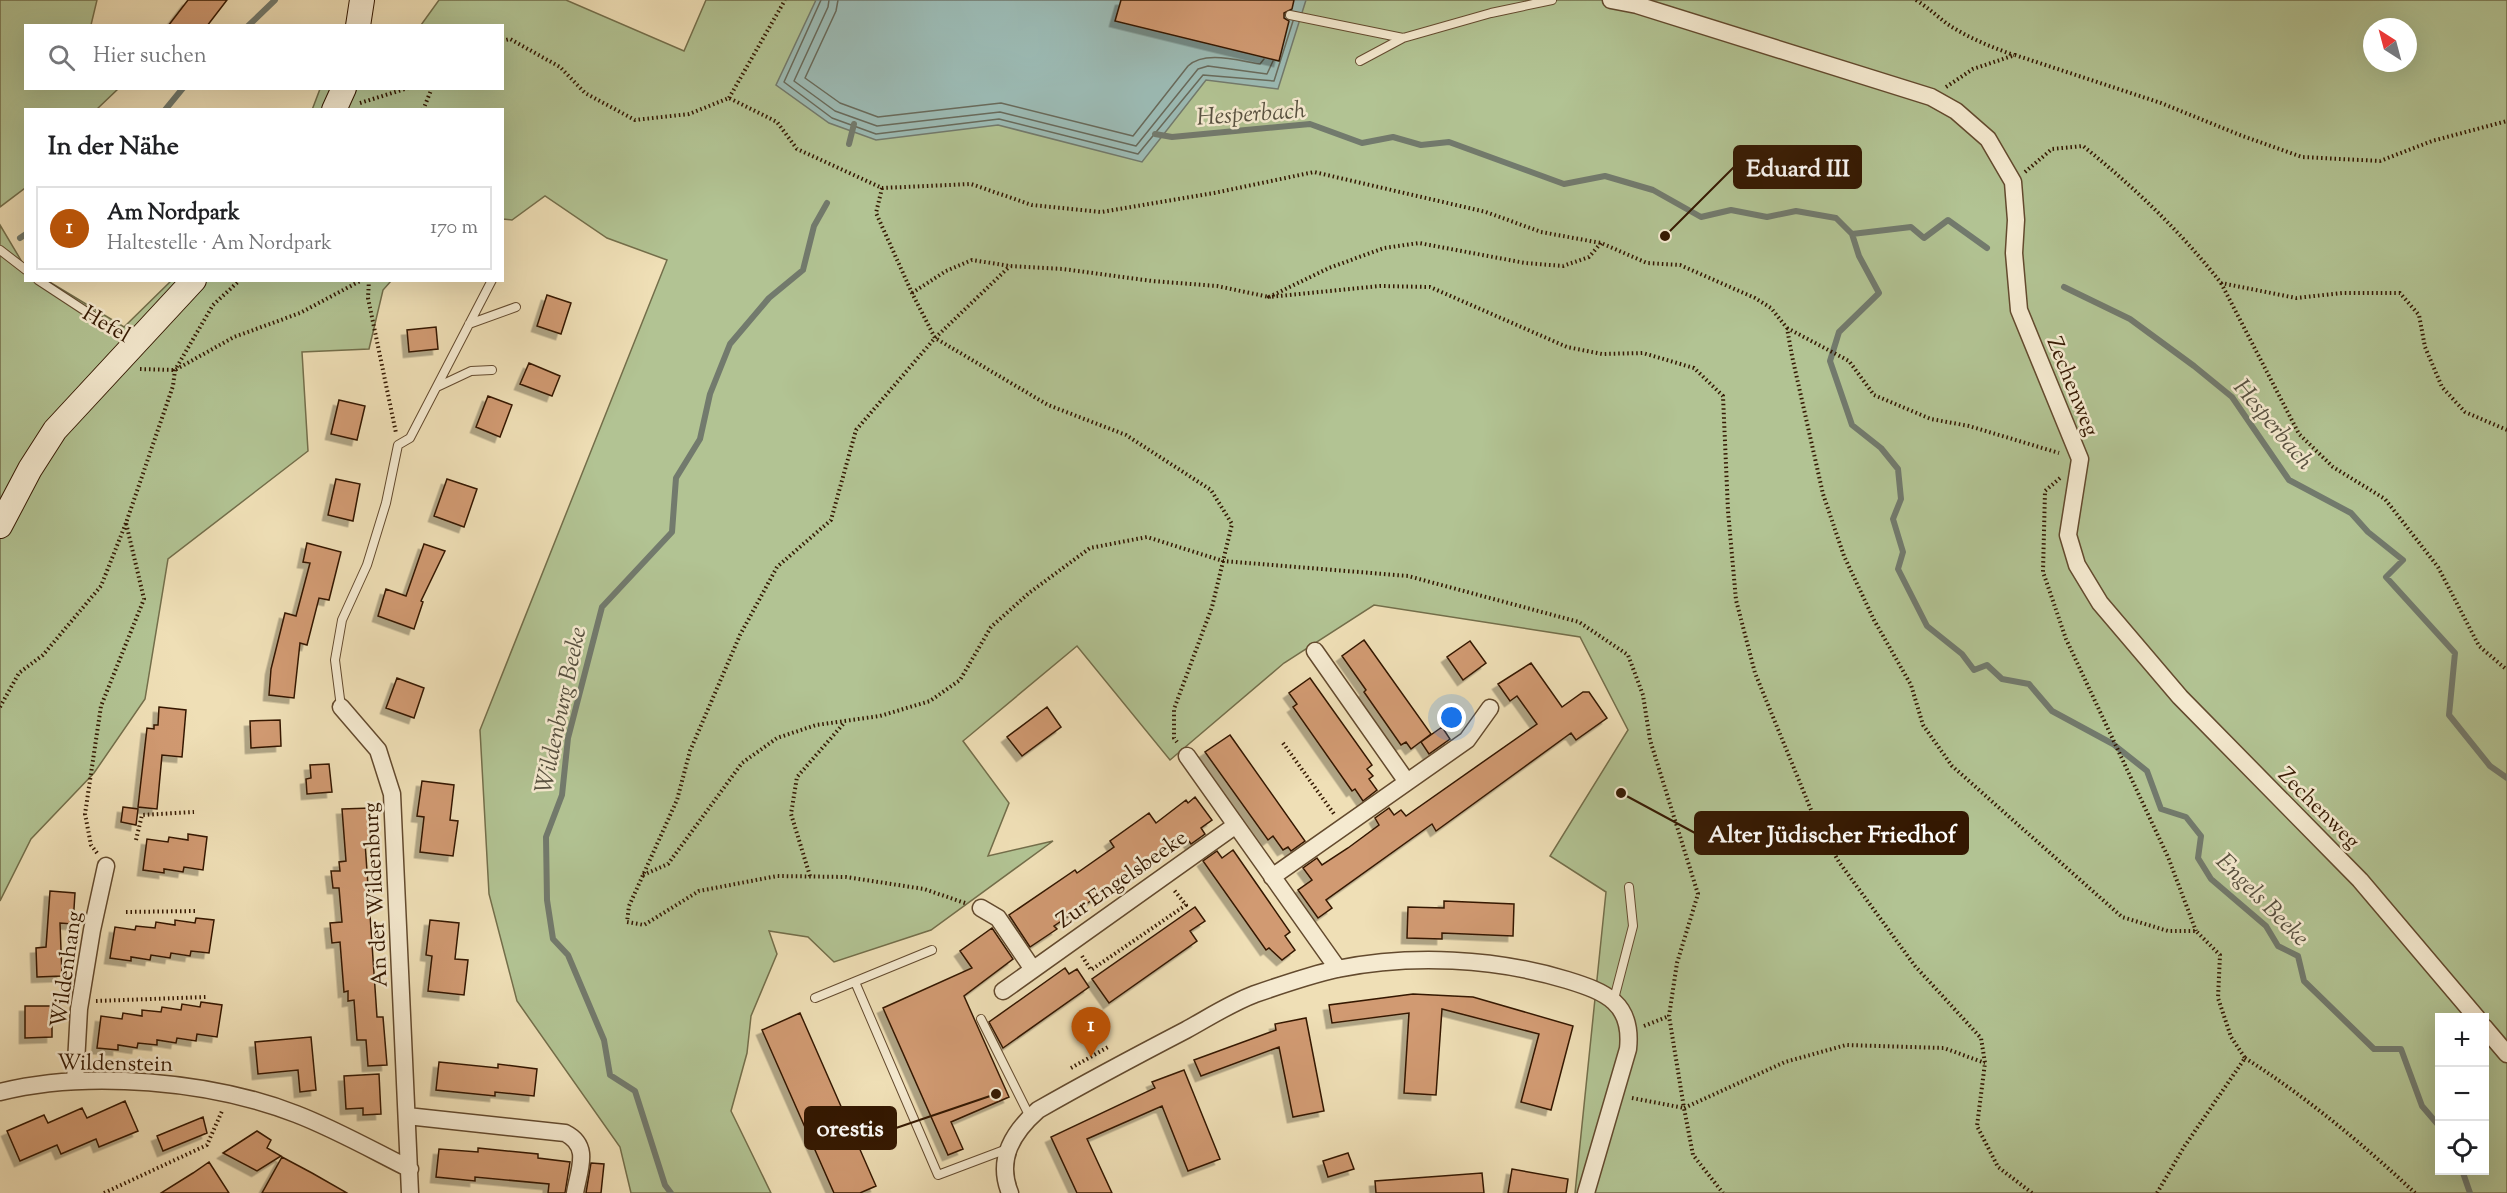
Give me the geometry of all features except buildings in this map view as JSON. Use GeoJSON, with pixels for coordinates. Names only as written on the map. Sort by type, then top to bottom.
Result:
{"type":"FeatureCollection","features":[{"type":"Feature","properties":{"kind":"main road"},"geometry":{"type":"LineString","coordinates":[[358,24],[362,0]]}},
{"type":"Feature","properties":{"kind":"main road","name":"Hefel"},"geometry":{"type":"LineString","coordinates":[[135,344],[192,282]]}},
{"type":"Feature","properties":{"kind":"main road"},"geometry":{"type":"LineString","coordinates":[[0,526],[30,469],[55,430],[135,344]]}},
{"type":"Feature","properties":{"kind":"street","name":"Zechenweg"},"geometry":{"type":"LineString","coordinates":[[1611,0],[1637,5],[1930,97],[1956,111],[1988,139],[2013,182],[2016,220],[2014,253],[2019,310],[2080,459],[2068,535],[2077,565],[2100,603],[2180,697],[2360,880],[2474,1013]]}},
{"type":"Feature","properties":{"kind":"street"},"geometry":{"type":"LineString","coordinates":[[1316,651],[1407,782]]}},
{"type":"Feature","properties":{"kind":"street","name":"An der Wildenburg"},"geometry":{"type":"LineString","coordinates":[[341,707],[378,750],[392,794],[410,1193]]}},
{"type":"Feature","properties":{"kind":"street"},"geometry":{"type":"LineString","coordinates":[[1272,877],[1467,740],[1490,708]]}},
{"type":"Feature","properties":{"kind":"street"},"geometry":{"type":"LineString","coordinates":[[1187,756],[1338,969]]}},
{"type":"Feature","properties":{"kind":"street","name":"Zur Engelsbeeke"},"geometry":{"type":"LineString","coordinates":[[1003,991],[1071,940],[1236,825]]}},
{"type":"Feature","properties":{"kind":"street","name":"Wildenhang"},"geometry":{"type":"LineString","coordinates":[[75,1081],[79,1010],[92,930],[106,866]]}},
{"type":"Feature","properties":{"kind":"street"},"geometry":{"type":"LineString","coordinates":[[981,908],[998,918],[1032,968]]}},
{"type":"Feature","properties":{"kind":"street"},"geometry":{"type":"LineString","coordinates":[[1010,1193],[1004,1161],[1007,1149],[1019,1130],[1034,1114],[1252,995],[1338,969],[1445,960],[1547,974],[1598,990],[1614,999],[1624,1014],[1630,1032],[1628,1049],[1586,1193]]}},
{"type":"Feature","properties":{"kind":"street"},"geometry":{"type":"LineString","coordinates":[[2489,1033],[2507,1054]]}},
{"type":"Feature","properties":{"kind":"street","name":"Wildenstein"},"geometry":{"type":"LineString","coordinates":[[0,1092],[75,1081],[170,1084],[229,1094],[303,1117],[330,1128],[410,1169]]}},
{"type":"Feature","properties":{"kind":"street"},"geometry":{"type":"LineString","coordinates":[[407,1116],[564,1133],[576,1139],[582,1151],[575,1193]]}},
{"type":"Feature","properties":{"kind":"lane"},"geometry":{"type":"LineString","coordinates":[[1360,61],[1403,38],[1491,13],[1552,0]]}},
{"type":"Feature","properties":{"kind":"lane"},"geometry":{"type":"LineString","coordinates":[[1290,15],[1403,38]]}},
{"type":"Feature","properties":{"kind":"lane"},"geometry":{"type":"LineString","coordinates":[[0,250],[24,268]]}},
{"type":"Feature","properties":{"kind":"lane","name":"Hefel"},"geometry":{"type":"LineString","coordinates":[[41,282],[135,344]]}},
{"type":"Feature","properties":{"kind":"lane"},"geometry":{"type":"LineString","coordinates":[[398,445],[410,438],[491,282]]}},
{"type":"Feature","properties":{"kind":"lane"},"geometry":{"type":"LineString","coordinates":[[469,324],[516,307]]}},
{"type":"Feature","properties":{"kind":"lane"},"geometry":{"type":"LineString","coordinates":[[436,387],[471,371],[492,370]]}},
{"type":"Feature","properties":{"kind":"lane","name":"An der Wildenburg"},"geometry":{"type":"LineString","coordinates":[[341,707],[335,660],[342,620],[368,565],[386,503],[398,445]]}},
{"type":"Feature","properties":{"kind":"lane"},"geometry":{"type":"LineString","coordinates":[[1614,999],[1634,926],[1629,887]]}},
{"type":"Feature","properties":{"kind":"lane"},"geometry":{"type":"LineString","coordinates":[[815,998],[932,950]]}},
{"type":"Feature","properties":{"kind":"lane"},"geometry":{"type":"LineString","coordinates":[[855,982],[938,1175],[1007,1149]]}},
{"type":"Feature","properties":{"kind":"lane"},"geometry":{"type":"LineString","coordinates":[[981,1019],[1034,1114]]}},
{"type":"Feature","properties":{"kind":"path"},"geometry":{"type":"LineString","coordinates":[[504,40],[510,39],[560,67],[585,93],[635,120],[689,114],[729,98],[785,0]]}},
{"type":"Feature","properties":{"kind":"path"},"geometry":{"type":"LineString","coordinates":[[1916,0],[1947,24],[1974,37],[1982,44],[2162,103],[2302,157],[2380,161],[2432,141],[2507,121]]}},
{"type":"Feature","properties":{"kind":"path"},"geometry":{"type":"LineString","coordinates":[[1930,97],[1974,69],[2015,55]]}},
{"type":"Feature","properties":{"kind":"path"},"geometry":{"type":"LineString","coordinates":[[339,99],[359,104],[402,90]]}},
{"type":"Feature","properties":{"kind":"path"},"geometry":{"type":"LineString","coordinates":[[424,108],[431,90]]}},
{"type":"Feature","properties":{"kind":"path"},"geometry":{"type":"LineString","coordinates":[[729,98],[777,122],[797,150],[882,188],[971,184],[1032,205],[1101,212],[1214,193],[1314,172],[1486,212],[1541,232],[1601,243],[1647,263],[1680,265],[1755,298],[1772,308],[1787,328],[1849,361],[1874,395],[1931,419],[1969,426],[2080,459]]}},
{"type":"Feature","properties":{"kind":"path"},"geometry":{"type":"LineString","coordinates":[[2013,182],[2052,150],[2083,146],[2148,202],[2221,283],[2298,434],[2333,467],[2385,499],[2438,567],[2479,646],[2507,670]]}},
{"type":"Feature","properties":{"kind":"path"},"geometry":{"type":"LineString","coordinates":[[882,188],[876,213],[935,338],[1048,405],[1126,435],[1211,490],[1232,524],[1212,607],[1174,709],[1174,738],[1187,756]]}},
{"type":"Feature","properties":{"kind":"path"},"geometry":{"type":"LineString","coordinates":[[1269,297],[1329,268],[1384,248],[1419,243],[1525,263],[1563,266],[1590,257],[1601,243]]}},
{"type":"Feature","properties":{"kind":"path"},"geometry":{"type":"LineString","coordinates":[[912,293],[946,272],[972,260],[1010,266],[1063,269],[1152,281],[1217,286],[1269,297],[1380,286],[1430,287],[1567,347],[1602,354],[1643,353],[1694,368],[1723,396],[1728,511],[1736,600],[1755,673],[1816,822],[1839,862],[1915,966],[1981,1038],[1985,1064],[1977,1126],[1998,1167],[2032,1193]]}},
{"type":"Feature","properties":{"kind":"path"},"geometry":{"type":"LineString","coordinates":[[981,908],[924,889],[846,877],[777,876],[699,891],[644,925],[627,922],[629,906],[677,800],[690,751],[751,616],[777,567],[831,520],[856,430],[935,338],[1010,266]]}},
{"type":"Feature","properties":{"kind":"path"},"geometry":{"type":"LineString","coordinates":[[0,707],[20,673],[43,655],[101,586],[126,523],[173,386],[175,370],[213,305],[238,282]]}},
{"type":"Feature","properties":{"kind":"path"},"geometry":{"type":"LineString","coordinates":[[135,344],[138,369],[175,370],[234,338],[300,312],[358,282]]}},
{"type":"Feature","properties":{"kind":"path"},"geometry":{"type":"LineString","coordinates":[[369,282],[368,298],[398,445]]}},
{"type":"Feature","properties":{"kind":"path"},"geometry":{"type":"LineString","coordinates":[[2221,283],[2296,298],[2342,293],[2400,293],[2419,315],[2425,347],[2442,387],[2464,412],[2507,430]]}},
{"type":"Feature","properties":{"kind":"path"},"geometry":{"type":"LineString","coordinates":[[1787,328],[1823,494],[1844,556],[1874,620],[1911,685],[1923,725],[1953,766],[2122,917],[2168,931],[2196,931]]}},
{"type":"Feature","properties":{"kind":"path"},"geometry":{"type":"LineString","coordinates":[[2080,459],[2045,491],[2043,572],[2066,639],[2168,856],[2196,931],[2220,955],[2218,998],[2231,1037],[2245,1058],[2273,1076],[2384,1164],[2415,1193]]}},
{"type":"Feature","properties":{"kind":"path"},"geometry":{"type":"LineString","coordinates":[[106,866],[91,845],[85,814],[101,706],[144,599],[126,523]]}},
{"type":"Feature","properties":{"kind":"path"},"geometry":{"type":"LineString","coordinates":[[643,875],[668,864],[742,763],[777,738],[816,725],[880,717],[930,701],[960,680],[991,627],[1029,593],[1090,548],[1147,537],[1223,561],[1408,576],[1579,622],[1628,655],[1643,695],[1650,740],[1698,894],[1677,963],[1669,1016],[1694,1155],[1723,1193]]}},
{"type":"Feature","properties":{"kind":"path"},"geometry":{"type":"LineString","coordinates":[[810,876],[791,814],[797,777],[846,721]]}},
{"type":"Feature","properties":{"kind":"path"},"geometry":{"type":"LineString","coordinates":[[1283,743],[1343,827]]}},
{"type":"Feature","properties":{"kind":"path"},"geometry":{"type":"LineString","coordinates":[[136,840],[142,815],[194,812]]}},
{"type":"Feature","properties":{"kind":"path"},"geometry":{"type":"LineString","coordinates":[[1071,940],[1092,970],[1186,905],[1164,876]]}},
{"type":"Feature","properties":{"kind":"path"},"geometry":{"type":"LineString","coordinates":[[126,912],[197,911]]}},
{"type":"Feature","properties":{"kind":"path"},"geometry":{"type":"LineString","coordinates":[[91,1001],[206,997]]}},
{"type":"Feature","properties":{"kind":"path"},"geometry":{"type":"LineString","coordinates":[[1630,1032],[1669,1016]]}},
{"type":"Feature","properties":{"kind":"path"},"geometry":{"type":"LineString","coordinates":[[1615,1095],[1684,1108],[1785,1062],[1846,1045],[1944,1048],[1985,1064]]}},
{"type":"Feature","properties":{"kind":"path"},"geometry":{"type":"LineString","coordinates":[[1071,1068],[1110,1046]]}},
{"type":"Feature","properties":{"kind":"path"},"geometry":{"type":"LineString","coordinates":[[2157,1193],[2184,1147],[2245,1058]]}},
{"type":"Feature","properties":{"kind":"path"},"geometry":{"type":"LineString","coordinates":[[104,1193],[207,1145],[229,1094]]}},
{"type":"Feature","properties":{"kind":"green space"},"geometry":{"type":"Polygon","coordinates":[[[0,0],[97,0],[91,24],[24,24],[24,90],[117,90],[98,108],[24,108],[24,189],[0,207],[0,0]]]}},
{"type":"Feature","properties":{"kind":"green space"},"geometry":{"type":"Polygon","coordinates":[[[439,0],[566,0],[684,51],[706,0],[2507,0],[2507,1193],[1575,1193],[1606,892],[1550,856],[1628,730],[1580,637],[1374,605],[1284,663],[1170,760],[1077,646],[963,741],[1009,803],[988,856],[1053,841],[931,930],[834,962],[808,937],[769,931],[777,954],[751,1016],[747,1053],[731,1111],[771,1193],[631,1193],[620,1147],[517,1001],[489,894],[480,730],[667,260],[607,238],[545,196],[512,220],[504,219],[504,108],[313,108],[320,90],[504,90],[504,24],[422,24],[439,0]]]}},
{"type":"Feature","properties":{"kind":"green space"},"geometry":{"type":"Polygon","coordinates":[[[0,225],[24,265],[24,282],[50,282],[124,327],[170,282],[390,282],[383,290],[369,349],[302,352],[308,451],[168,559],[145,699],[94,773],[31,839],[0,901],[0,225]]]}},
{"type":"Feature","properties":{"kind":"water"},"geometry":{"type":"Polygon","coordinates":[[[816,0],[1306,0],[1278,89],[1206,80],[1142,162],[998,125],[876,140],[829,123],[776,85],[816,0]]]}},
{"type":"Feature","properties":{"kind":"waterway"},"geometry":{"type":"LineString","coordinates":[[250,24],[275,0]]}},
{"type":"Feature","properties":{"kind":"waterway"},"geometry":{"type":"LineString","coordinates":[[167,108],[181,90]]}},
{"type":"Feature","properties":{"kind":"waterway","name":"Wildenburg Beeke"},"geometry":{"type":"LineString","coordinates":[[849,144],[854,124]]}},
{"type":"Feature","properties":{"kind":"waterway","name":"Hesperbach"},"geometry":{"type":"LineString","coordinates":[[1155,134],[1172,137],[1310,124],[1362,143],[1393,137],[1421,145],[1449,142],[1564,184],[1605,176],[1653,190],[1701,217],[1731,210],[1767,217],[1796,211],[1836,218],[1852,234],[1911,227],[1924,238],[1948,220],[1987,248]]}},
{"type":"Feature","properties":{"kind":"waterway","name":"Wildenburg Beeke"},"geometry":{"type":"LineString","coordinates":[[671,1193],[665,1185],[635,1091],[610,1075],[604,1040],[568,955],[553,939],[547,900],[546,837],[562,795],[568,738],[602,607],[672,532],[676,478],[700,439],[710,394],[730,344],[769,298],[803,270],[814,226],[827,203]]}},
{"type":"Feature","properties":{"kind":"waterway","name":"Engels Beeke"},"geometry":{"type":"LineString","coordinates":[[1852,234],[1859,256],[1879,293],[1839,332],[1830,361],[1852,425],[1881,448],[1898,469],[1901,499],[1893,519],[1903,552],[1898,569],[1927,626],[1962,654],[1974,670],[1987,665],[2002,679],[2029,684],[2052,711],[2113,744],[2147,771],[2161,809],[2186,817],[2201,836],[2198,858],[2211,879],[2266,926],[2278,946],[2298,956],[2304,981],[2374,1049],[2401,1049],[2422,1106],[2435,1121]]}},
{"type":"Feature","properties":{"kind":"waterway"},"geometry":{"type":"LineString","coordinates":[[20,238],[24,235]]}},
{"type":"Feature","properties":{"kind":"waterway","name":"Hesperbach"},"geometry":{"type":"LineString","coordinates":[[2064,287],[2130,319],[2194,366],[2232,397],[2289,480],[2351,513],[2368,532],[2403,560],[2386,577],[2455,653],[2449,715],[2490,766],[2507,778]]}},
{"type":"Feature","properties":{"kind":"waterway","name":"Engels Beeke"},"geometry":{"type":"LineString","coordinates":[[2464,1175],[2470,1193]]}},
{"type":"Feature","properties":{"kind":"place","name":"Eduard III"},"geometry":{"type":"Point","coordinates":[1665,236]}},
{"type":"Feature","properties":{"kind":"place","name":"Alter Jüdischer Friedhof"},"geometry":{"type":"Point","coordinates":[1621,793]}},
{"type":"Feature","properties":{"kind":"place","name":"Am Nordpark"},"geometry":{"type":"Point","coordinates":[1091,1057]}},
{"type":"Feature","properties":{"kind":"place","name":"orestis"},"geometry":{"type":"Point","coordinates":[996,1094]}}]}
